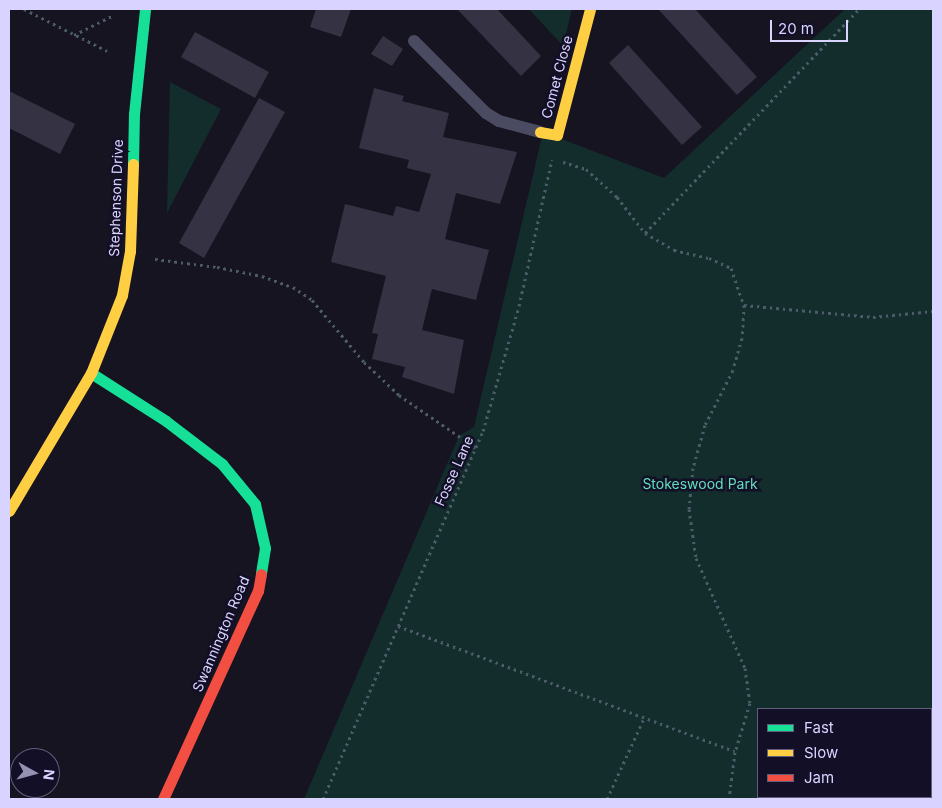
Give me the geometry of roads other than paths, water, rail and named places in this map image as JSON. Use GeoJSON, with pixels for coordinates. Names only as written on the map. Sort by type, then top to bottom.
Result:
{"type":"FeatureCollection","features":[{"type":"Feature","properties":{"kind":"street","name":"Stephenson Drive"},"geometry":{"type":"LineString","coordinates":[[9,511],[91,373],[122,295],[129,256],[134,114],[145,9]]}},
{"type":"Feature","properties":{"kind":"street","name":"Comet Close"},"geometry":{"type":"LineString","coordinates":[[540,132],[558,135],[590,9]]}},
{"type":"Feature","properties":{"kind":"street","name":"Swannington Road"},"geometry":{"type":"LineString","coordinates":[[91,373],[166,421],[222,464],[255,504],[262,527],[265,548],[258,591],[163,799]]}},
{"type":"Feature","properties":{"kind":"lane"},"geometry":{"type":"LineString","coordinates":[[414,41],[486,113],[499,121],[540,132]]}},
{"type":"Feature","properties":{"kind":"park label","name":"Stokeswood Park"},"geometry":{"type":"Point","coordinates":[700,484]}}]}
